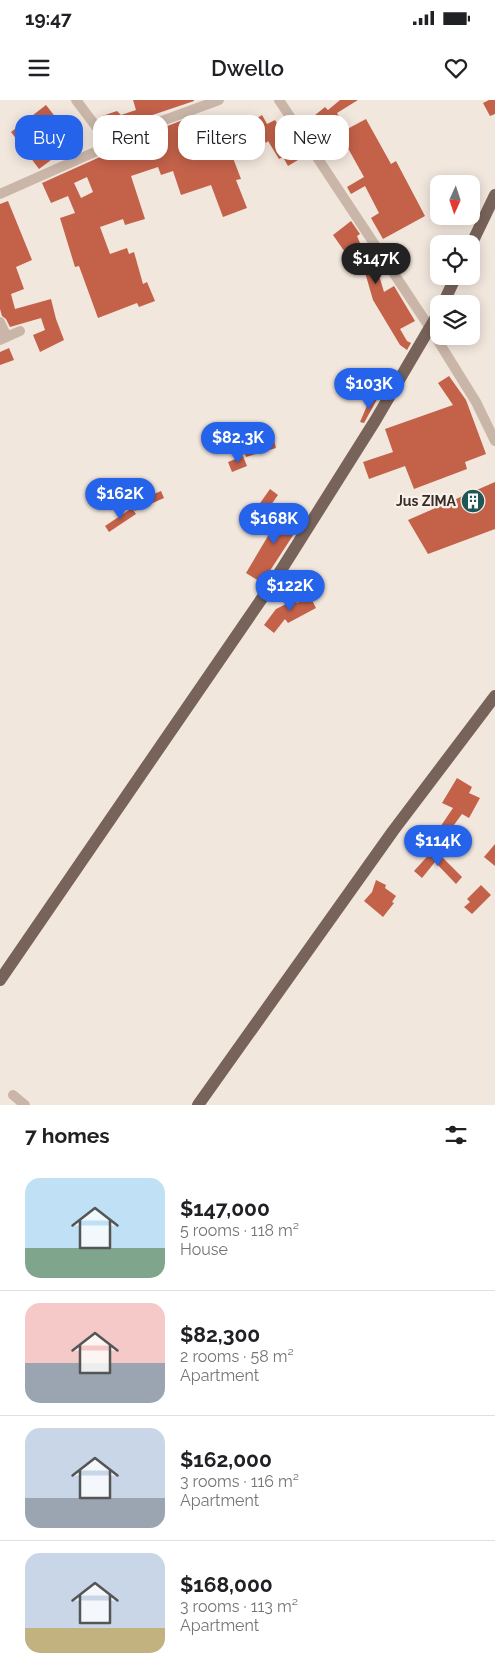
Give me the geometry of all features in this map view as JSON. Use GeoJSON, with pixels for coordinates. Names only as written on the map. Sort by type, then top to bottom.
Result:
{"type":"FeatureCollection","features":[{"type":"Feature","properties":{"kind":"main road"},"geometry":{"type":"LineString","coordinates":[[476,235],[495,195]]}},
{"type":"Feature","properties":{"kind":"main road"},"geometry":{"type":"LineString","coordinates":[[0,980],[278,575],[430,328]]}},
{"type":"Feature","properties":{"kind":"main road"},"geometry":{"type":"LineString","coordinates":[[198,1105],[393,831],[495,696]]}},
{"type":"Feature","properties":{"kind":"street"},"geometry":{"type":"LineString","coordinates":[[76,100],[93,122]]}},
{"type":"Feature","properties":{"kind":"street"},"geometry":{"type":"LineString","coordinates":[[168,119],[219,100]]}},
{"type":"Feature","properties":{"kind":"street"},"geometry":{"type":"LineString","coordinates":[[280,100],[430,328]]}},
{"type":"Feature","properties":{"kind":"street"},"geometry":{"type":"LineString","coordinates":[[0,194],[93,153]]}},
{"type":"Feature","properties":{"kind":"street"},"geometry":{"type":"LineString","coordinates":[[0,322],[3,339],[20,331]]}},
{"type":"Feature","properties":{"kind":"street"},"geometry":{"type":"LineString","coordinates":[[441,345],[476,402],[495,441]]}},
{"type":"Feature","properties":{"kind":"street"},"geometry":{"type":"LineString","coordinates":[[13,1095],[25,1105]]}},
{"type":"Feature","properties":{"kind":"building"},"geometry":{"type":"Polygon","coordinates":[[[133,100],[194,100],[152,115],[121,115],[136,110],[133,100]]]}},
{"type":"Feature","properties":{"kind":"building"},"geometry":{"type":"Polygon","coordinates":[[[340,100],[358,100],[337,113],[338,115],[315,115],[325,107],[328,110],[340,100]]]}},
{"type":"Feature","properties":{"kind":"building"},"geometry":{"type":"Polygon","coordinates":[[[495,100],[495,114],[490,116],[483,103],[495,100]]]}},
{"type":"Feature","properties":{"kind":"building"},"geometry":{"type":"Polygon","coordinates":[[[46,105],[54,115],[33,115],[46,105]]]}},
{"type":"Feature","properties":{"kind":"building"},"geometry":{"type":"Polygon","coordinates":[[[117,111],[121,115],[105,115],[117,111]]]}},
{"type":"Feature","properties":{"kind":"building"},"geometry":{"type":"Polygon","coordinates":[[[366,119],[391,164],[396,161],[425,216],[383,239],[371,218],[379,213],[365,186],[351,194],[347,187],[364,177],[349,150],[349,128],[366,119]]]}},
{"type":"Feature","properties":{"kind":"building"},"geometry":{"type":"Polygon","coordinates":[[[265,120],[267,124],[275,120],[275,152],[268,141],[266,143],[265,120]]]}},
{"type":"Feature","properties":{"kind":"building"},"geometry":{"type":"Polygon","coordinates":[[[178,122],[178,160],[234,160],[241,179],[236,180],[247,208],[223,217],[211,185],[181,195],[173,171],[161,175],[158,167],[131,176],[145,219],[125,225],[123,219],[100,227],[110,254],[127,248],[129,254],[134,252],[143,284],[147,282],[155,301],[139,307],[137,303],[98,318],[79,266],[75,267],[60,218],[75,213],[68,196],[51,203],[42,183],[93,160],[168,160],[168,126],[178,122]],[[87,177],[74,183],[81,198],[93,192],[87,177]]]}},
{"type":"Feature","properties":{"kind":"building"},"geometry":{"type":"Polygon","coordinates":[[[15,129],[15,137],[11,132],[15,129]]]}},
{"type":"Feature","properties":{"kind":"building"},"geometry":{"type":"Polygon","coordinates":[[[32,160],[51,160],[39,169],[32,160]]]}},
{"type":"Feature","properties":{"kind":"building"},"geometry":{"type":"Polygon","coordinates":[[[285,160],[298,160],[288,166],[285,160]]]}},
{"type":"Feature","properties":{"kind":"building"},"geometry":{"type":"Polygon","coordinates":[[[8,201],[32,260],[16,267],[24,289],[11,294],[15,309],[51,299],[64,340],[40,352],[33,335],[45,330],[41,318],[10,327],[2,316],[0,309],[0,204],[8,201]]]}},
{"type":"Feature","properties":{"kind":"building"},"geometry":{"type":"Polygon","coordinates":[[[351,221],[360,234],[357,236],[366,257],[364,259],[375,273],[378,272],[384,292],[394,286],[415,321],[400,329],[407,341],[411,343],[407,350],[400,345],[373,300],[364,269],[357,274],[333,235],[351,221]]]}},
{"type":"Feature","properties":{"kind":"building"},"geometry":{"type":"Polygon","coordinates":[[[9,348],[14,360],[0,365],[0,352],[9,348]]]}},
{"type":"Feature","properties":{"kind":"building"},"geometry":{"type":"Polygon","coordinates":[[[449,376],[466,400],[486,454],[465,462],[467,469],[414,489],[405,466],[369,479],[363,462],[393,452],[385,429],[453,405],[438,383],[449,376]]]}},
{"type":"Feature","properties":{"kind":"building"},"geometry":{"type":"Polygon","coordinates":[[[380,394],[364,423],[360,422],[369,401],[380,394]]]}},
{"type":"Feature","properties":{"kind":"building"},"geometry":{"type":"Polygon","coordinates":[[[274,440],[276,448],[246,457],[244,451],[274,440]]]}},
{"type":"Feature","properties":{"kind":"building"},"geometry":{"type":"Polygon","coordinates":[[[243,456],[247,466],[232,472],[228,462],[243,456]]]}},
{"type":"Feature","properties":{"kind":"building","name":"Jus ZIMA"},"geometry":{"type":"Polygon","coordinates":[[[495,482],[495,529],[428,554],[408,520],[495,482]]]}},
{"type":"Feature","properties":{"kind":"building"},"geometry":{"type":"Polygon","coordinates":[[[270,489],[278,495],[259,522],[251,516],[270,489]]]}},
{"type":"Feature","properties":{"kind":"building"},"geometry":{"type":"Polygon","coordinates":[[[161,491],[164,498],[135,511],[132,503],[161,491]]]}},
{"type":"Feature","properties":{"kind":"building"},"geometry":{"type":"Polygon","coordinates":[[[132,508],[136,514],[109,532],[105,526],[132,508]]]}},
{"type":"Feature","properties":{"kind":"building"},"geometry":{"type":"Polygon","coordinates":[[[284,509],[303,520],[262,583],[246,573],[284,509]]]}},
{"type":"Feature","properties":{"kind":"building"},"geometry":{"type":"Polygon","coordinates":[[[293,595],[297,603],[310,596],[316,608],[288,623],[285,619],[274,633],[264,625],[276,609],[288,603],[286,599],[293,595]]]}},
{"type":"Feature","properties":{"kind":"building"},"geometry":{"type":"Polygon","coordinates":[[[457,778],[472,787],[469,793],[480,798],[469,818],[462,814],[440,844],[432,839],[453,808],[442,803],[457,778]]]}},
{"type":"Feature","properties":{"kind":"building"},"geometry":{"type":"Polygon","coordinates":[[[495,844],[495,866],[484,857],[495,844]]]}},
{"type":"Feature","properties":{"kind":"building"},"geometry":{"type":"Polygon","coordinates":[[[434,849],[462,877],[456,884],[435,862],[422,878],[414,871],[434,849]]]}},
{"type":"Feature","properties":{"kind":"building"},"geometry":{"type":"Polygon","coordinates":[[[376,880],[386,885],[385,888],[396,896],[392,902],[394,903],[383,917],[364,901],[372,892],[376,880]]]}},
{"type":"Feature","properties":{"kind":"building"},"geometry":{"type":"Polygon","coordinates":[[[481,885],[491,895],[472,914],[464,907],[470,902],[467,899],[481,885]]]}},
{"type":"Feature","properties":{"kind":"place","name":"Jus ZIMA"},"geometry":{"type":"Point","coordinates":[473,501]}}]}
